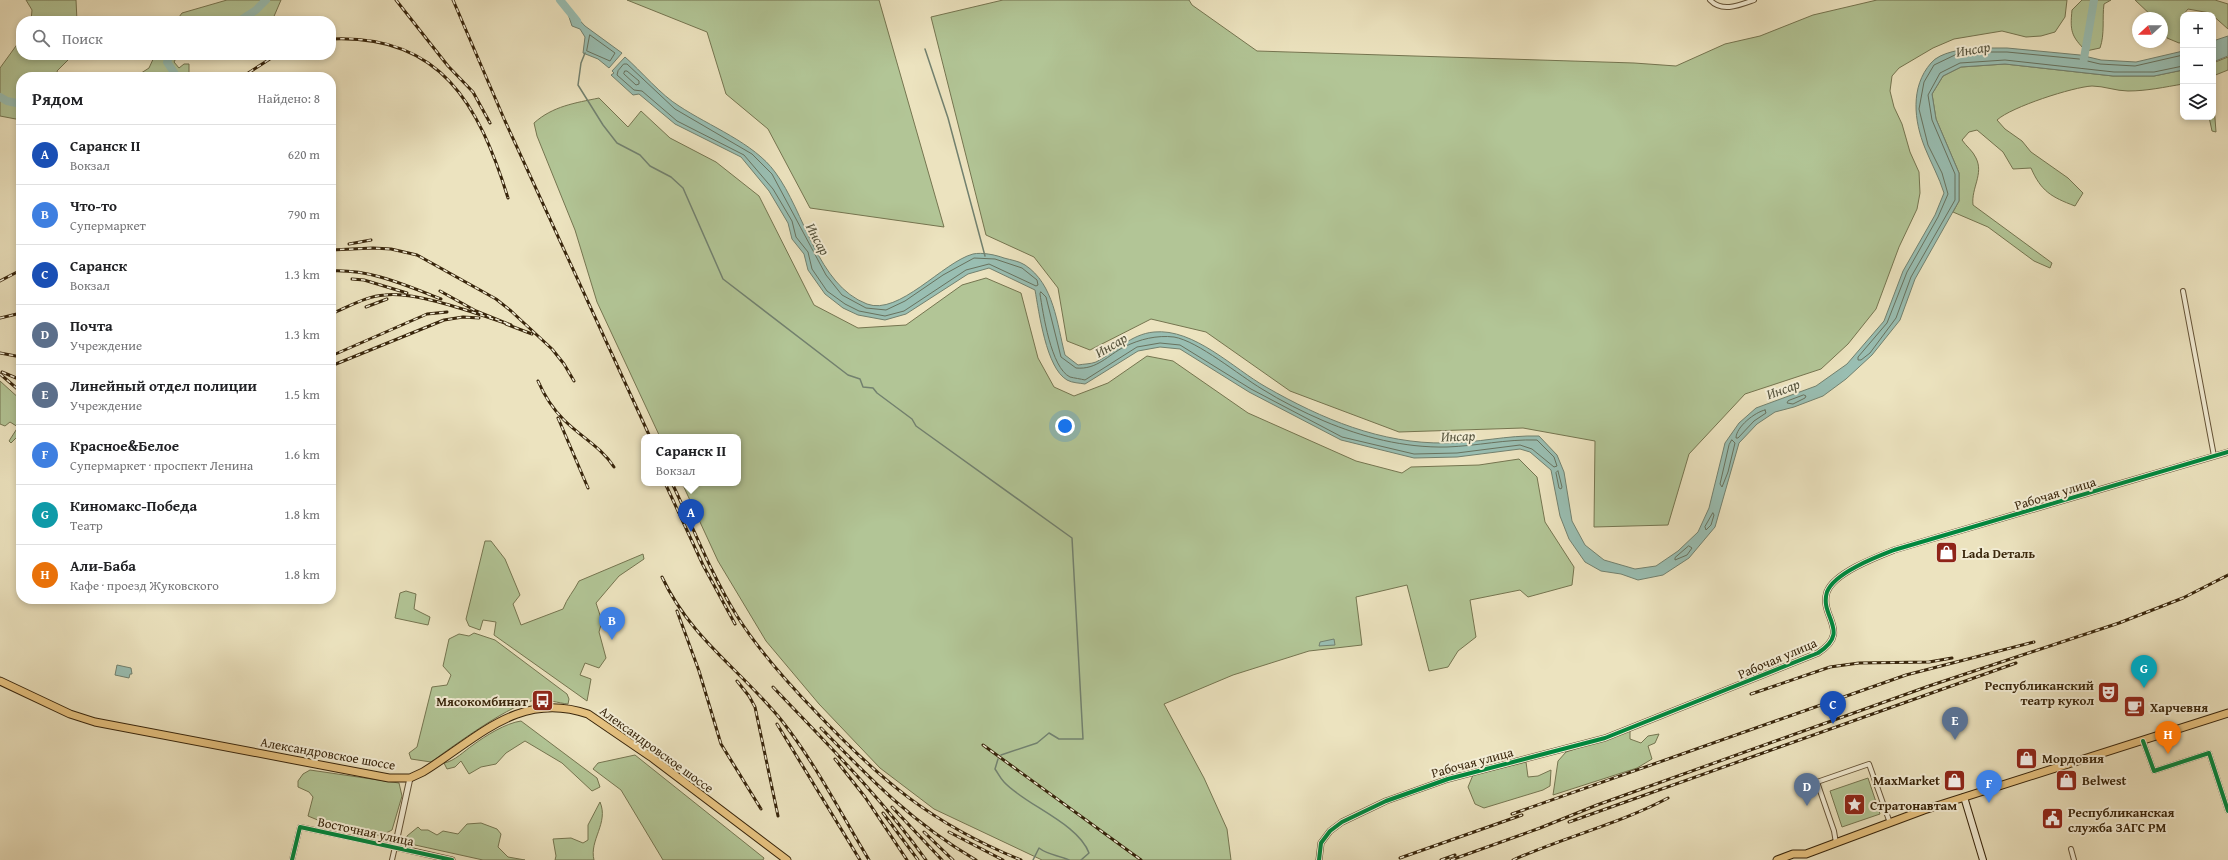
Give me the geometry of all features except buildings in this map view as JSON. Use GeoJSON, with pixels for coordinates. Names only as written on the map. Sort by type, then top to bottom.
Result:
{"type":"FeatureCollection","features":[{"type":"Feature","properties":{"kind":"main road","name":"Александровское шоссе"},"geometry":{"type":"LineString","coordinates":[[0,681],[70,714],[96,722],[382,777],[410,778],[444,760],[515,714],[543,707],[578,710],[588,714],[651,757],[787,860]]}},
{"type":"Feature","properties":{"kind":"main road"},"geometry":{"type":"LineString","coordinates":[[1777,860],[1793,854],[1806,854],[1964,797],[2228,713]]}},
{"type":"Feature","properties":{"kind":"main road"},"geometry":{"type":"LineString","coordinates":[[1964,797],[1983,860]]}},
{"type":"Feature","properties":{"kind":"street"},"geometry":{"type":"LineString","coordinates":[[1710,1],[1720,7],[1732,7],[1754,0]]}},
{"type":"Feature","properties":{"kind":"street"},"geometry":{"type":"LineString","coordinates":[[2183,291],[2214,456]]}},
{"type":"Feature","properties":{"kind":"street","name":"Рабочая улица"},"geometry":{"type":"LineString","coordinates":[[1319,860],[1321,843],[1330,831],[1342,822],[1386,801],[1448,779],[1599,740],[1818,653],[1830,644],[1834,634],[1826,598],[1829,589],[1839,579],[1872,559],[1894,550],[2228,452]]}},
{"type":"Feature","properties":{"kind":"street"},"geometry":{"type":"LineString","coordinates":[[2143,741],[2154,771],[2209,753],[2228,810]]}},
{"type":"Feature","properties":{"kind":"street"},"geometry":{"type":"LineString","coordinates":[[1836,843],[1834,831],[1817,782],[1869,764],[1890,823]]}},
{"type":"Feature","properties":{"kind":"street"},"geometry":{"type":"LineString","coordinates":[[392,860],[410,778]]}},
{"type":"Feature","properties":{"kind":"street","name":"Восточная улица"},"geometry":{"type":"LineString","coordinates":[[292,860],[300,827],[452,860]]}},
{"type":"Feature","properties":{"kind":"street"},"geometry":{"type":"LineString","coordinates":[[2071,849],[2074,860]]}},
{"type":"Feature","properties":{"kind":"green space"},"geometry":{"type":"Polygon","coordinates":[[[26,0],[76,0],[77,16],[31,16],[32,10],[26,0]]]}},
{"type":"Feature","properties":{"kind":"green space"},"geometry":{"type":"Polygon","coordinates":[[[227,0],[281,0],[274,16],[180,16],[182,13],[227,0]]]}},
{"type":"Feature","properties":{"kind":"green space"},"geometry":{"type":"Polygon","coordinates":[[[627,0],[879,0],[944,227],[810,208],[768,129],[726,94],[707,32],[627,0]]]}},
{"type":"Feature","properties":{"kind":"green space"},"geometry":{"type":"Polygon","coordinates":[[[1003,0],[1189,0],[1192,5],[1257,51],[1634,63],[1676,66],[1725,44],[1760,36],[1813,15],[1877,0],[2067,0],[2065,17],[2055,32],[2041,36],[2026,37],[2002,31],[1954,39],[1933,48],[1899,68],[1892,76],[1890,91],[1910,152],[1919,172],[1920,193],[1917,209],[1899,247],[1876,309],[1848,344],[1821,369],[1745,394],[1689,454],[1668,525],[1594,527],[1595,441],[1523,428],[1399,432],[1290,391],[1206,332],[1151,319],[1090,350],[1067,341],[1058,288],[1034,257],[986,235],[931,17],[1003,0]]]}},
{"type":"Feature","properties":{"kind":"green space"},"geometry":{"type":"Polygon","coordinates":[[[2082,0],[2111,0],[2104,4],[2102,43],[2100,48],[2086,51],[2074,37],[2071,23],[2072,10],[2082,0]]]}},
{"type":"Feature","properties":{"kind":"green space"},"geometry":{"type":"Polygon","coordinates":[[[2135,0],[2215,0],[2228,4],[2228,29],[2216,18],[2216,12],[2204,12],[2188,9],[2186,12],[2180,12],[2179,43],[2168,38],[2168,12],[2148,12],[2135,0]]]}},
{"type":"Feature","properties":{"kind":"green space"},"geometry":{"type":"Polygon","coordinates":[[[16,46],[16,60],[68,60],[57,72],[16,72],[16,119],[0,116],[0,68],[16,46]]]}},
{"type":"Feature","properties":{"kind":"green space"},"geometry":{"type":"Polygon","coordinates":[[[2228,57],[2228,70],[2216,75],[2216,62],[2228,57]]]}},
{"type":"Feature","properties":{"kind":"green space"},"geometry":{"type":"Polygon","coordinates":[[[153,60],[175,60],[174,62],[179,68],[184,64],[189,64],[189,72],[143,72],[149,68],[153,60]]]}},
{"type":"Feature","properties":{"kind":"green space"},"geometry":{"type":"Polygon","coordinates":[[[2005,64],[2113,76],[2154,76],[2180,71],[2180,85],[2135,91],[2124,91],[2096,86],[2083,87],[2043,98],[2015,109],[1997,120],[2005,129],[2022,141],[2031,152],[2068,178],[2083,193],[2075,206],[2059,200],[2043,188],[2031,168],[2013,169],[2003,152],[1977,130],[1969,132],[1962,140],[1973,153],[1978,164],[1979,170],[1973,205],[2052,263],[2050,268],[2034,261],[1988,227],[1953,212],[1959,201],[1959,173],[1936,119],[1932,94],[1943,76],[1961,67],[2005,64]]]}},
{"type":"Feature","properties":{"kind":"green space"},"geometry":{"type":"Polygon","coordinates":[[[599,98],[628,127],[641,111],[670,138],[716,162],[759,196],[814,305],[858,328],[906,325],[962,285],[986,278],[1021,293],[1038,358],[1054,387],[1074,396],[1108,383],[1147,356],[1173,361],[1248,413],[1356,461],[1402,473],[1411,467],[1479,465],[1519,459],[1537,477],[1545,522],[1574,567],[1572,585],[1528,597],[1520,590],[1470,600],[1476,637],[1458,651],[1448,667],[1429,671],[1407,585],[1356,597],[1362,645],[1309,651],[1233,675],[1164,704],[1204,778],[1227,829],[1231,860],[1042,860],[934,809],[880,768],[819,704],[766,641],[718,561],[683,486],[741,486],[741,434],[659,434],[597,302],[575,230],[537,136],[534,123],[541,117],[565,106],[599,98]]]}},
{"type":"Feature","properties":{"kind":"green space"},"geometry":{"type":"Polygon","coordinates":[[[2210,120],[2215,120],[2216,132],[2212,131],[2210,120]]]}},
{"type":"Feature","properties":{"kind":"green space"},"geometry":{"type":"Polygon","coordinates":[[[0,381],[16,395],[16,426],[10,422],[5,426],[0,424],[0,381]]]}},
{"type":"Feature","properties":{"kind":"green space"},"geometry":{"type":"Polygon","coordinates":[[[16,430],[16,438],[11,443],[9,441],[16,430]]]}},
{"type":"Feature","properties":{"kind":"green space"},"geometry":{"type":"Polygon","coordinates":[[[485,541],[491,541],[505,559],[520,595],[513,604],[521,625],[563,609],[566,601],[579,581],[643,554],[644,559],[619,576],[596,603],[602,621],[599,632],[606,658],[599,668],[585,663],[580,675],[591,679],[587,701],[494,635],[496,622],[483,620],[480,630],[469,626],[466,619],[485,541]]]}},
{"type":"Feature","properties":{"kind":"green space"},"geometry":{"type":"Polygon","coordinates":[[[406,591],[416,594],[414,609],[430,617],[428,625],[395,618],[400,593],[406,591]]]}},
{"type":"Feature","properties":{"kind":"green space"},"geometry":{"type":"Polygon","coordinates":[[[474,633],[495,640],[567,694],[569,699],[568,704],[541,700],[527,702],[483,726],[431,762],[411,759],[409,753],[417,747],[432,687],[447,685],[451,675],[443,666],[449,639],[459,634],[469,636],[474,633]]]}},
{"type":"Feature","properties":{"kind":"green space"},"geometry":{"type":"Polygon","coordinates":[[[521,721],[597,778],[600,787],[592,791],[562,763],[525,741],[506,753],[496,764],[481,767],[469,774],[461,761],[455,767],[447,769],[444,763],[456,758],[478,741],[496,730],[509,724],[521,721]]]}},
{"type":"Feature","properties":{"kind":"green space"},"geometry":{"type":"Polygon","coordinates":[[[1630,731],[1630,739],[1641,743],[1648,736],[1659,734],[1655,743],[1648,746],[1652,759],[1637,768],[1553,795],[1558,761],[1566,752],[1630,731]]]}},
{"type":"Feature","properties":{"kind":"green space"},"geometry":{"type":"Polygon","coordinates":[[[635,755],[764,858],[763,860],[663,860],[621,790],[593,769],[598,763],[635,755]]]}},
{"type":"Feature","properties":{"kind":"green space"},"geometry":{"type":"Polygon","coordinates":[[[1526,762],[1528,777],[1538,776],[1551,770],[1550,786],[1543,790],[1484,808],[1475,804],[1468,787],[1473,775],[1526,762]]]}},
{"type":"Feature","properties":{"kind":"green space"},"geometry":{"type":"Polygon","coordinates":[[[310,770],[399,783],[402,796],[392,830],[382,835],[371,835],[364,831],[337,828],[308,816],[313,797],[309,792],[298,787],[298,781],[303,774],[310,770]]]}},
{"type":"Feature","properties":{"kind":"green space"},"geometry":{"type":"Polygon","coordinates":[[[1868,778],[1880,814],[1842,827],[1830,791],[1868,778]]]}},
{"type":"Feature","properties":{"kind":"green space"},"geometry":{"type":"Polygon","coordinates":[[[600,802],[602,817],[594,845],[594,860],[555,860],[556,856],[553,839],[571,838],[583,843],[588,840],[588,825],[600,802]]]}},
{"type":"Feature","properties":{"kind":"green space"},"geometry":{"type":"Polygon","coordinates":[[[481,823],[497,829],[501,834],[498,847],[508,857],[525,860],[483,860],[406,843],[407,836],[418,827],[421,830],[428,830],[437,835],[443,831],[458,834],[467,824],[481,823]]]}},
{"type":"Feature","properties":{"kind":"water"},"geometry":{"type":"Polygon","coordinates":[[[572,12],[585,26],[622,53],[609,68],[598,59],[583,53],[585,37],[580,29],[572,26],[568,14],[572,12]]]}},
{"type":"Feature","properties":{"kind":"water"},"geometry":{"type":"Polygon","coordinates":[[[2228,36],[2228,56],[2216,61],[2216,48],[2216,40],[2228,36]]]}},
{"type":"Feature","properties":{"kind":"water"},"geometry":{"type":"Polygon","coordinates":[[[1977,48],[2007,48],[2080,55],[2101,60],[2136,62],[2180,52],[2180,71],[2154,76],[2113,76],[2005,64],[1961,67],[1943,76],[1932,94],[1936,119],[1959,173],[1959,201],[1915,279],[1900,320],[1872,355],[1846,379],[1823,396],[1794,407],[1775,412],[1757,424],[1739,443],[1715,527],[1689,558],[1663,575],[1638,580],[1621,574],[1601,571],[1585,562],[1569,539],[1560,516],[1551,470],[1530,452],[1520,449],[1457,457],[1414,458],[1341,440],[1249,392],[1180,349],[1160,347],[1138,351],[1085,384],[1071,382],[1060,374],[1049,352],[1041,325],[1035,290],[989,268],[968,274],[906,314],[885,320],[858,315],[843,308],[825,294],[808,270],[804,254],[792,239],[788,223],[769,191],[741,157],[675,124],[639,94],[633,95],[611,75],[614,73],[612,71],[625,57],[672,101],[755,152],[775,172],[786,188],[814,246],[836,281],[850,295],[867,304],[880,306],[907,296],[948,267],[973,254],[981,253],[993,255],[1023,264],[1035,273],[1048,294],[1053,306],[1065,355],[1078,365],[1096,362],[1124,344],[1146,333],[1169,332],[1184,336],[1199,343],[1287,399],[1330,419],[1375,434],[1398,439],[1446,443],[1539,436],[1557,455],[1564,472],[1572,521],[1585,545],[1604,560],[1635,569],[1656,566],[1678,551],[1698,532],[1709,508],[1725,443],[1739,423],[1756,408],[1816,386],[1847,364],[1884,321],[1903,271],[1935,215],[1944,193],[1921,138],[1918,127],[1916,104],[1917,93],[1924,72],[1931,63],[1940,56],[1959,50],[1977,48]]]}},
{"type":"Feature","properties":{"kind":"water"},"geometry":{"type":"Polygon","coordinates":[[[1334,639],[1335,645],[1319,646],[1320,642],[1334,639]]]}},
{"type":"Feature","properties":{"kind":"water"},"geometry":{"type":"Polygon","coordinates":[[[117,665],[131,668],[132,674],[130,674],[129,678],[115,675],[117,665]]]}},
{"type":"Feature","properties":{"kind":"waterway","name":"Инсар"},"geometry":{"type":"LineString","coordinates":[[247,16],[256,10],[266,0]]}},
{"type":"Feature","properties":{"kind":"waterway","name":"Инсар"},"geometry":{"type":"LineString","coordinates":[[560,0],[577,21]]}},
{"type":"Feature","properties":{"kind":"waterway"},"geometry":{"type":"LineString","coordinates":[[2083,64],[2094,0]]}},
{"type":"Feature","properties":{"kind":"waterway"},"geometry":{"type":"LineString","coordinates":[[925,49],[948,118],[985,256]]}},
{"type":"Feature","properties":{"kind":"waterway"},"geometry":{"type":"LineString","coordinates":[[585,53],[581,63],[578,85],[603,125],[617,143],[640,155],[650,166],[671,177],[683,188],[723,279],[848,375],[860,379],[863,387],[873,388],[877,393],[912,419],[916,426],[1072,538],[1083,739],[1059,739],[1049,733],[1037,743],[1001,755]]}},
{"type":"Feature","properties":{"kind":"waterway","name":"Инсар"},"geometry":{"type":"LineString","coordinates":[[168,60],[167,62],[174,72]]}},
{"type":"Feature","properties":{"kind":"waterway","name":"Инсар"},"geometry":{"type":"LineString","coordinates":[[0,97],[7,101],[16,103]]}},
{"type":"Feature","properties":{"kind":"waterway"},"geometry":{"type":"LineString","coordinates":[[998,759],[995,769],[1004,782],[1025,799],[1063,823],[1083,842],[1089,853],[1081,860]]}},
{"type":"Feature","properties":{"kind":"waterway"},"geometry":{"type":"LineString","coordinates":[[1033,860],[1039,848],[1069,860]]}},
{"type":"Feature","properties":{"kind":"railway"},"geometry":{"type":"LineString","coordinates":[[396,0],[448,66],[473,92],[490,123]]}},
{"type":"Feature","properties":{"kind":"railway"},"geometry":{"type":"LineString","coordinates":[[453,0],[505,121],[649,434]]}},
{"type":"Feature","properties":{"kind":"railway"},"geometry":{"type":"LineString","coordinates":[[336,39],[369,41],[401,49],[428,63],[450,82],[468,106],[484,133],[497,164],[508,198]]}},
{"type":"Feature","properties":{"kind":"railway"},"geometry":{"type":"LineString","coordinates":[[250,72],[268,60]]}},
{"type":"Feature","properties":{"kind":"railway"},"geometry":{"type":"LineString","coordinates":[[349,244],[371,240]]}},
{"type":"Feature","properties":{"kind":"railway"},"geometry":{"type":"LineString","coordinates":[[336,250],[373,248],[391,249],[417,255],[496,299],[511,311],[552,349],[564,364],[574,381]]}},
{"type":"Feature","properties":{"kind":"railway"},"geometry":{"type":"LineString","coordinates":[[336,271],[373,275],[401,283],[441,299]]}},
{"type":"Feature","properties":{"kind":"railway"},"geometry":{"type":"LineString","coordinates":[[0,281],[16,273]]}},
{"type":"Feature","properties":{"kind":"railway"},"geometry":{"type":"LineString","coordinates":[[352,279],[364,280],[407,293]]}},
{"type":"Feature","properties":{"kind":"railway"},"geometry":{"type":"LineString","coordinates":[[336,312],[372,297],[398,295],[431,300],[511,325],[476,311],[440,291]]}},
{"type":"Feature","properties":{"kind":"railway"},"geometry":{"type":"LineString","coordinates":[[366,307],[387,299]]}},
{"type":"Feature","properties":{"kind":"railway"},"geometry":{"type":"LineString","coordinates":[[336,354],[427,314],[447,312]]}},
{"type":"Feature","properties":{"kind":"railway"},"geometry":{"type":"LineString","coordinates":[[0,318],[16,314]]}},
{"type":"Feature","properties":{"kind":"railway"},"geometry":{"type":"LineString","coordinates":[[336,364],[444,320],[463,317],[479,318]]}},
{"type":"Feature","properties":{"kind":"railway"},"geometry":{"type":"LineString","coordinates":[[506,324],[532,334]]}},
{"type":"Feature","properties":{"kind":"railway"},"geometry":{"type":"LineString","coordinates":[[0,353],[16,356]]}},
{"type":"Feature","properties":{"kind":"railway"},"geometry":{"type":"LineString","coordinates":[[2,372],[16,378]]}},
{"type":"Feature","properties":{"kind":"railway"},"geometry":{"type":"LineString","coordinates":[[0,374],[16,388]]}},
{"type":"Feature","properties":{"kind":"railway"},"geometry":{"type":"LineString","coordinates":[[538,381],[549,402],[560,416],[603,454],[614,467]]}},
{"type":"Feature","properties":{"kind":"railway"},"geometry":{"type":"LineString","coordinates":[[558,418],[588,488]]}},
{"type":"Feature","properties":{"kind":"railway"},"geometry":{"type":"LineString","coordinates":[[666,486],[703,565],[735,624]]}},
{"type":"Feature","properties":{"kind":"railway"},"geometry":{"type":"LineString","coordinates":[[673,486],[711,567],[737,616],[764,654],[794,688],[839,736],[885,779],[909,798],[960,831],[1021,860]]}},
{"type":"Feature","properties":{"kind":"railway"},"geometry":{"type":"LineString","coordinates":[[1451,860],[1540,828],[1597,805],[1929,686],[2119,623],[2183,598],[2228,575]]}},
{"type":"Feature","properties":{"kind":"railway"},"geometry":{"type":"LineString","coordinates":[[662,577],[674,599],[687,618],[702,636],[766,703],[794,737],[817,772],[869,860]]}},
{"type":"Feature","properties":{"kind":"railway"},"geometry":{"type":"LineString","coordinates":[[677,611],[699,671],[721,744],[761,809]]}},
{"type":"Feature","properties":{"kind":"railway"},"geometry":{"type":"LineString","coordinates":[[1512,814],[1906,675],[2034,642]]}},
{"type":"Feature","properties":{"kind":"railway"},"geometry":{"type":"LineString","coordinates":[[1751,694],[1830,667],[1859,663],[1929,662],[1952,658]]}},
{"type":"Feature","properties":{"kind":"railway"},"geometry":{"type":"LineString","coordinates":[[1569,822],[2016,663]]}},
{"type":"Feature","properties":{"kind":"railway"},"geometry":{"type":"LineString","coordinates":[[737,681],[749,696],[755,707],[778,816]]}},
{"type":"Feature","properties":{"kind":"railway"},"geometry":{"type":"LineString","coordinates":[[773,687],[872,792],[926,860]]}},
{"type":"Feature","properties":{"kind":"railway"},"geometry":{"type":"LineString","coordinates":[[777,724],[860,860]]}},
{"type":"Feature","properties":{"kind":"railway"},"geometry":{"type":"LineString","coordinates":[[821,728],[875,783],[894,800],[933,831],[976,860]]}},
{"type":"Feature","properties":{"kind":"railway"},"geometry":{"type":"LineString","coordinates":[[983,745],[1141,860]]}},
{"type":"Feature","properties":{"kind":"railway"},"geometry":{"type":"LineString","coordinates":[[835,759],[865,797],[907,860]]}},
{"type":"Feature","properties":{"kind":"railway"},"geometry":{"type":"LineString","coordinates":[[1513,860],[1611,823],[1668,798]]}},
{"type":"Feature","properties":{"kind":"railway"},"geometry":{"type":"LineString","coordinates":[[892,807],[942,860]]}},
{"type":"Feature","properties":{"kind":"railway"},"geometry":{"type":"LineString","coordinates":[[883,813],[918,860]]}},
{"type":"Feature","properties":{"kind":"railway"},"geometry":{"type":"LineString","coordinates":[[1400,858],[1522,815]]}},
{"type":"Feature","properties":{"kind":"railway"},"geometry":{"type":"LineString","coordinates":[[924,832],[953,860]]}},
{"type":"Feature","properties":{"kind":"railway"},"geometry":{"type":"LineString","coordinates":[[949,832],[1003,860]]}},
{"type":"Feature","properties":{"kind":"railway"},"geometry":{"type":"LineString","coordinates":[[1441,860],[1455,855]]}},
{"type":"Feature","properties":{"kind":"cycle path"},"geometry":{"type":"LineString","coordinates":[[1319,860],[1321,843],[1330,831],[1342,822],[1386,801],[1448,779],[1605,738],[1818,653],[1828,645],[1833,638],[1834,631],[1827,609],[1827,592],[1838,578],[1856,566],[1867,561],[1894,550],[2228,452]]}},
{"type":"Feature","properties":{"kind":"cycle path"},"geometry":{"type":"LineString","coordinates":[[2143,741],[2154,771],[2209,753],[2228,811]]}},
{"type":"Feature","properties":{"kind":"cycle path"},"geometry":{"type":"LineString","coordinates":[[292,860],[300,827],[452,860]]}},
{"type":"Feature","properties":{"kind":"place","name":"Саранск II"},"geometry":{"type":"Point","coordinates":[691,532]}},
{"type":"Feature","properties":{"kind":"place","name":"Lada Dеталь"},"geometry":{"type":"Point","coordinates":[1946,553]}},
{"type":"Feature","properties":{"kind":"place","name":"Что-то"},"geometry":{"type":"Point","coordinates":[612,640]}},
{"type":"Feature","properties":{"kind":"place","name":"Киномакс-Победа"},"geometry":{"type":"Point","coordinates":[2144,688]}},
{"type":"Feature","properties":{"kind":"place","name":"Республиканский театр кукол"},"geometry":{"type":"Point","coordinates":[2109,692]}},
{"type":"Feature","properties":{"kind":"place","name":"Мясокомбинат"},"geometry":{"type":"Point","coordinates":[543,701]}},
{"type":"Feature","properties":{"kind":"place","name":"Харчевня"},"geometry":{"type":"Point","coordinates":[2134,707]}},
{"type":"Feature","properties":{"kind":"place","name":"Саранск"},"geometry":{"type":"Point","coordinates":[1833,724]}},
{"type":"Feature","properties":{"kind":"place","name":"Линейный отдел полиции"},"geometry":{"type":"Point","coordinates":[1955,740]}},
{"type":"Feature","properties":{"kind":"place","name":"Али-Баба"},"geometry":{"type":"Point","coordinates":[2168,754]}},
{"type":"Feature","properties":{"kind":"place","name":"Мордовия"},"geometry":{"type":"Point","coordinates":[2026,758]}},
{"type":"Feature","properties":{"kind":"place","name":"MaxMarket"},"geometry":{"type":"Point","coordinates":[1955,780]}},
{"type":"Feature","properties":{"kind":"place","name":"Belwest"},"geometry":{"type":"Point","coordinates":[2067,780]}},
{"type":"Feature","properties":{"kind":"place","name":"Красное&Белое"},"geometry":{"type":"Point","coordinates":[1989,803]}},
{"type":"Feature","properties":{"kind":"place","name":"Стратонавтам"},"geometry":{"type":"Point","coordinates":[1855,805]}},
{"type":"Feature","properties":{"kind":"place","name":"Почта"},"geometry":{"type":"Point","coordinates":[1807,806]}},
{"type":"Feature","properties":{"kind":"place","name":"Республиканская служба ЗАГС РМ"},"geometry":{"type":"Point","coordinates":[2052,819]}}]}
